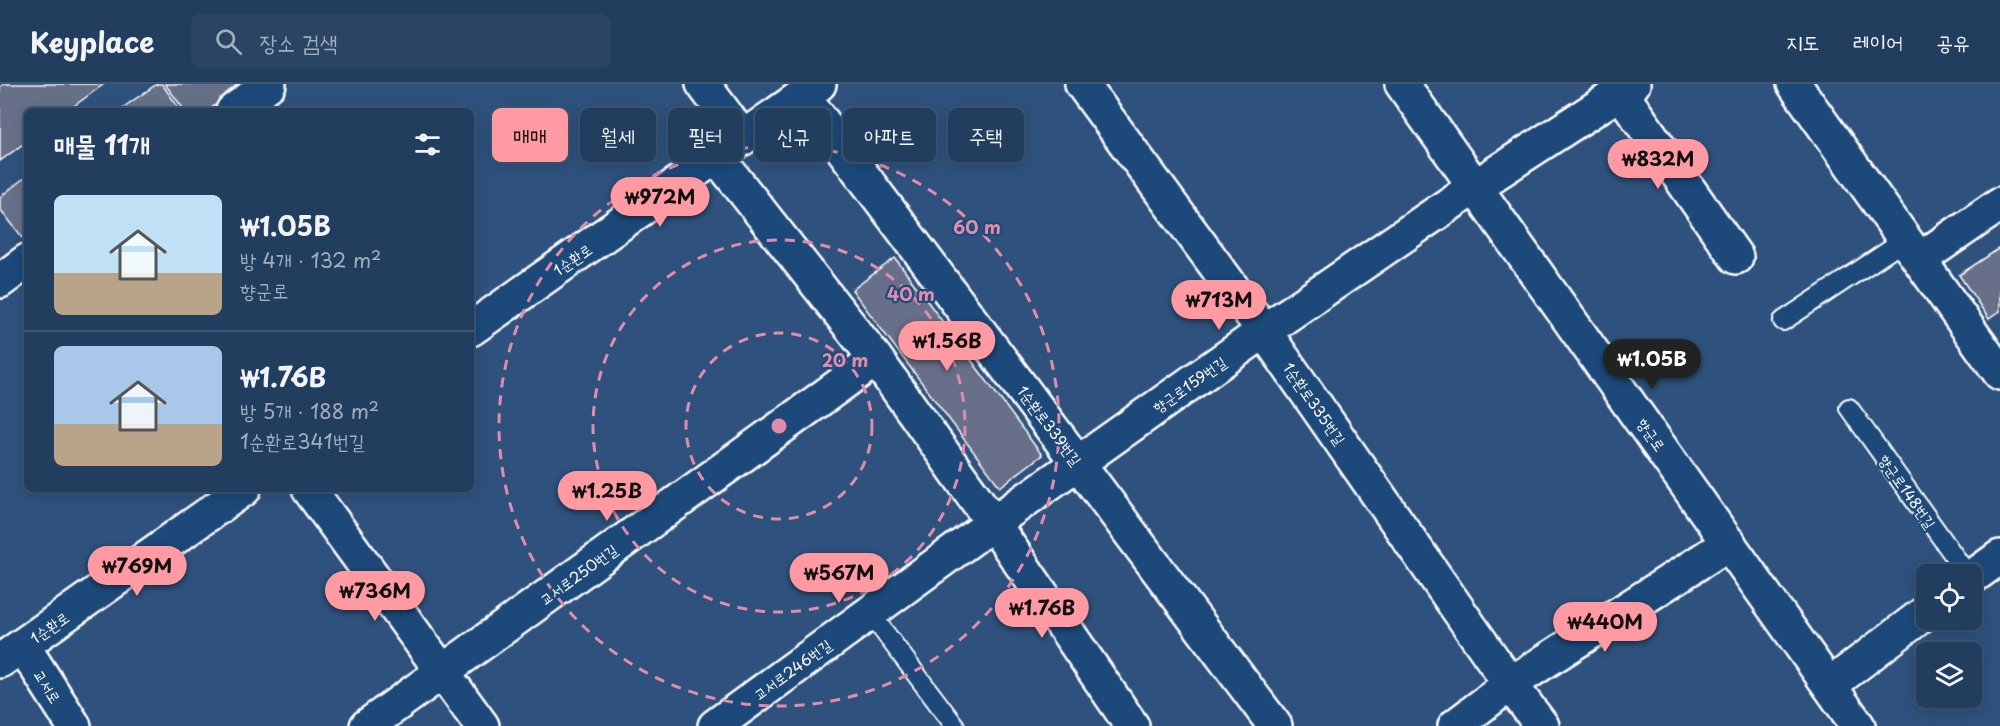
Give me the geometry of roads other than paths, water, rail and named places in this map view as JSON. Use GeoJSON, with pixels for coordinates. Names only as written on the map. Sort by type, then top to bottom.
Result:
{"type":"FeatureCollection","features":[{"type":"Feature","properties":{"kind":"street"},"geometry":{"type":"LineString","coordinates":[[236,108],[269,84]]}},
{"type":"Feature","properties":{"kind":"street"},"geometry":{"type":"LineString","coordinates":[[703,84],[721,108]]}},
{"type":"Feature","properties":{"kind":"street","name":"1순환로335번길"},"geometry":{"type":"LineString","coordinates":[[1082,84],[1264,330],[1510,684],[1542,726]]}},
{"type":"Feature","properties":{"kind":"street","name":"향군로"},"geometry":{"type":"LineString","coordinates":[[1402,84],[1858,726]]}},
{"type":"Feature","properties":{"kind":"street"},"geometry":{"type":"LineString","coordinates":[[1794,84],[2000,373]]}},
{"type":"Feature","properties":{"kind":"street"},"geometry":{"type":"LineString","coordinates":[[1627,89],[1736,256]]}},
{"type":"Feature","properties":{"kind":"street","name":"향군로159번길"},"geometry":{"type":"LineString","coordinates":[[993,523],[1264,330],[1476,186],[1627,89]]}},
{"type":"Feature","properties":{"kind":"street","name":"1순환로"},"geometry":{"type":"LineString","coordinates":[[743,138],[811,90]]}},
{"type":"Feature","properties":{"kind":"street","name":"1순환로339번길"},"geometry":{"type":"LineString","coordinates":[[811,90],[1078,462],[1275,726]]}},
{"type":"Feature","properties":{"kind":"street","name":"1순환로"},"geometry":{"type":"LineString","coordinates":[[474,327],[710,162]]}},
{"type":"Feature","properties":{"kind":"street"},"geometry":{"type":"LineString","coordinates":[[721,162],[876,359],[993,523],[1124,723]]}},
{"type":"Feature","properties":{"kind":"street"},"geometry":{"type":"LineString","coordinates":[[1912,249],[2000,204]]}},
{"type":"Feature","properties":{"kind":"street"},"geometry":{"type":"LineString","coordinates":[[0,281],[24,263]]}},
{"type":"Feature","properties":{"kind":"street","name":"교서로250번길"},"geometry":{"type":"LineString","coordinates":[[367,726],[876,359]]}},
{"type":"Feature","properties":{"kind":"street","name":"1순환로"},"geometry":{"type":"LineString","coordinates":[[11,653],[240,492]]}},
{"type":"Feature","properties":{"kind":"street"},"geometry":{"type":"LineString","coordinates":[[311,492],[482,726]]}},
{"type":"Feature","properties":{"kind":"street","name":"교서로246번길"},"geometry":{"type":"LineString","coordinates":[[715,726],[993,523]]}},
{"type":"Feature","properties":{"kind":"street"},"geometry":{"type":"LineString","coordinates":[[1455,726],[1510,684],[1729,543]]}},
{"type":"Feature","properties":{"kind":"street"},"geometry":{"type":"LineString","coordinates":[[1982,570],[2000,557]]}},
{"type":"Feature","properties":{"kind":"street"},"geometry":{"type":"LineString","coordinates":[[1830,685],[1916,620]]}},
{"type":"Feature","properties":{"kind":"street","name":"교서로"},"geometry":{"type":"LineString","coordinates":[[11,653],[74,726]]}},
{"type":"Feature","properties":{"kind":"lane"},"geometry":{"type":"LineString","coordinates":[[1783,321],[1912,249]]}},
{"type":"Feature","properties":{"kind":"lane","name":"향군로148번길"},"geometry":{"type":"LineString","coordinates":[[1849,408],[1960,564]]}},
{"type":"Feature","properties":{"kind":"lane"},"geometry":{"type":"LineString","coordinates":[[870,613],[956,726]]}}]}
